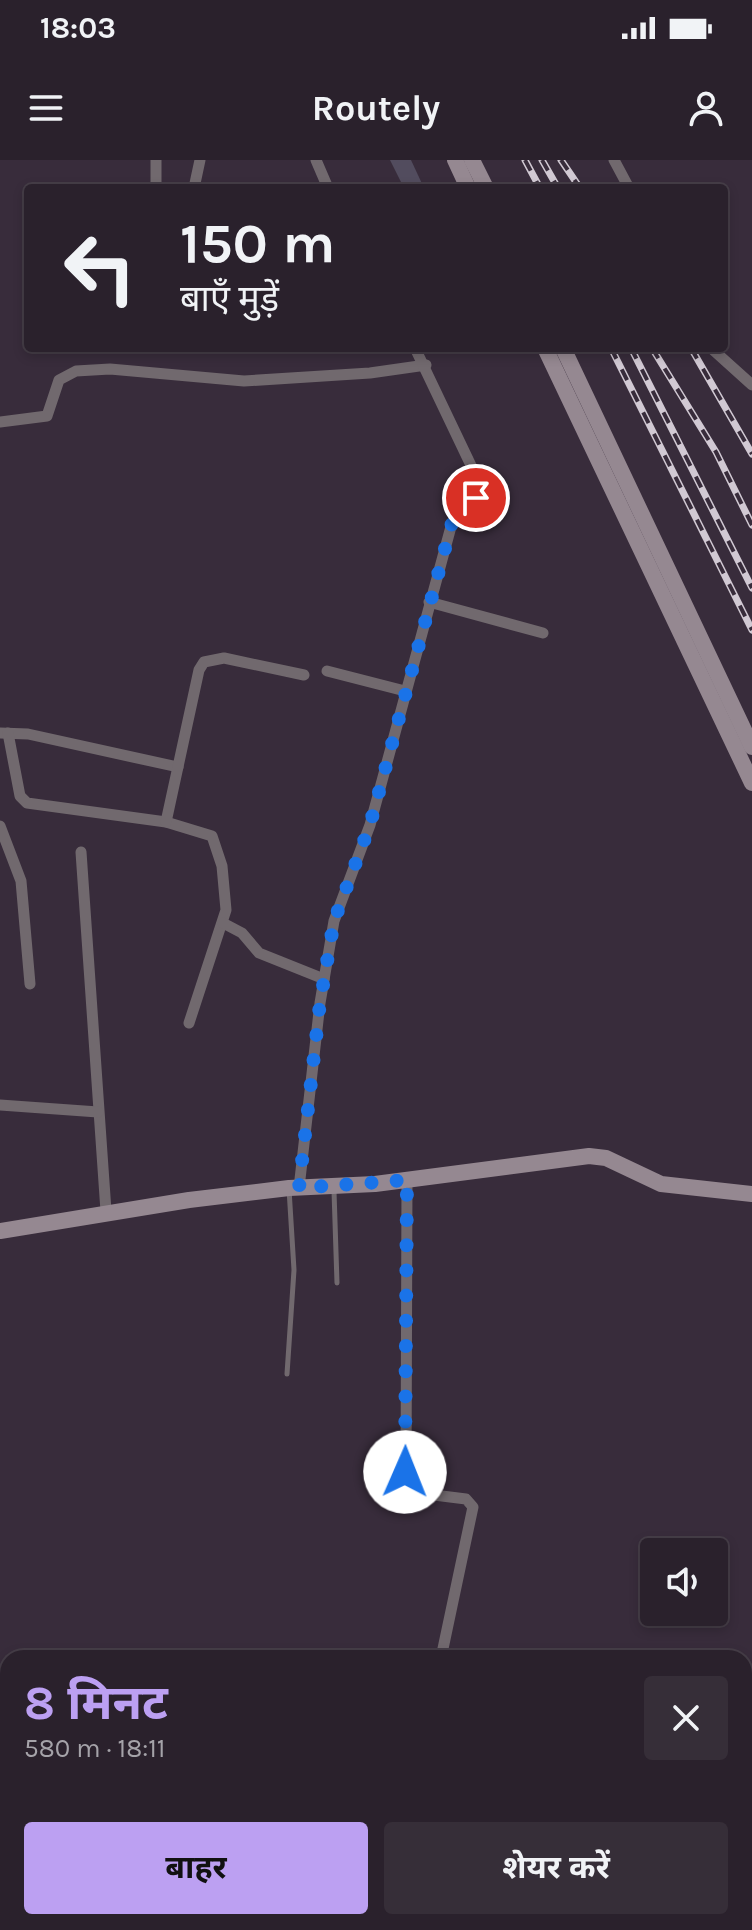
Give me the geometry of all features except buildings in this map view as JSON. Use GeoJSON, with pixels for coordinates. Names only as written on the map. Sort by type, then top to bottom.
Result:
{"type":"FeatureCollection","features":[{"type":"Feature","properties":{"kind":"street"},"geometry":{"type":"LineString","coordinates":[[156,160],[156,184]]}},
{"type":"Feature","properties":{"kind":"street"},"geometry":{"type":"LineString","coordinates":[[195,184],[200,160]]}},
{"type":"Feature","properties":{"kind":"street"},"geometry":{"type":"LineString","coordinates":[[316,160],[326,184]]}},
{"type":"Feature","properties":{"kind":"street"},"geometry":{"type":"LineString","coordinates":[[455,160],[466,184]]}},
{"type":"Feature","properties":{"kind":"street"},"geometry":{"type":"LineString","coordinates":[[472,160],[484,184]]}},
{"type":"Feature","properties":{"kind":"street"},"geometry":{"type":"LineString","coordinates":[[614,160],[627,184]]}},
{"type":"Feature","properties":{"kind":"street"},"geometry":{"type":"LineString","coordinates":[[294,1188],[334,921],[370,825],[455,513],[476,498],[479,485],[418,352]]}},
{"type":"Feature","properties":{"kind":"street"},"geometry":{"type":"LineString","coordinates":[[547,352],[752,747]]}},
{"type":"Feature","properties":{"kind":"street"},"geometry":{"type":"LineString","coordinates":[[565,352],[710,670],[752,783]]}},
{"type":"Feature","properties":{"kind":"street"},"geometry":{"type":"LineString","coordinates":[[715,352],[752,385]]}},
{"type":"Feature","properties":{"kind":"street"},"geometry":{"type":"LineString","coordinates":[[0,422],[47,416],[59,380],[76,371],[129,370],[244,381],[370,373],[426,365]]}},
{"type":"Feature","properties":{"kind":"street"},"geometry":{"type":"LineString","coordinates":[[429,602],[543,633]]}},
{"type":"Feature","properties":{"kind":"street"},"geometry":{"type":"LineString","coordinates":[[166,822],[199,670],[204,662],[224,658],[304,675]]}},
{"type":"Feature","properties":{"kind":"street"},"geometry":{"type":"LineString","coordinates":[[327,671],[405,691]]}},
{"type":"Feature","properties":{"kind":"street"},"geometry":{"type":"LineString","coordinates":[[178,767],[4,733],[24,802],[166,822],[205,831],[214,839],[226,888],[223,923],[189,1023]]}},
{"type":"Feature","properties":{"kind":"street"},"geometry":{"type":"LineString","coordinates":[[0,826],[21,881],[30,984]]}},
{"type":"Feature","properties":{"kind":"street"},"geometry":{"type":"LineString","coordinates":[[81,852],[106,1211]]}},
{"type":"Feature","properties":{"kind":"street"},"geometry":{"type":"LineString","coordinates":[[223,923],[242,933],[259,953],[324,979]]}},
{"type":"Feature","properties":{"kind":"street"},"geometry":{"type":"LineString","coordinates":[[0,1105],[98,1112]]}},
{"type":"Feature","properties":{"kind":"street"},"geometry":{"type":"LineString","coordinates":[[0,1231],[106,1211],[294,1188],[407,1180],[589,1156],[606,1158],[661,1184],[752,1194]]}},
{"type":"Feature","properties":{"kind":"street"},"geometry":{"type":"LineString","coordinates":[[407,1180],[406,1480],[418,1493],[466,1499],[473,1507],[443,1650]]}},
{"type":"Feature","properties":{"kind":"lane"},"geometry":{"type":"LineString","coordinates":[[334,1186],[337,1283]]}},
{"type":"Feature","properties":{"kind":"lane"},"geometry":{"type":"LineString","coordinates":[[287,1374],[294,1270],[294,1188]]}},
{"type":"Feature","properties":{"kind":"railway"},"geometry":{"type":"LineString","coordinates":[[525,160],[538,184]]}},
{"type":"Feature","properties":{"kind":"railway"},"geometry":{"type":"LineString","coordinates":[[542,160],[556,184]]}},
{"type":"Feature","properties":{"kind":"railway"},"geometry":{"type":"LineString","coordinates":[[561,160],[577,184]]}},
{"type":"Feature","properties":{"kind":"railway"},"geometry":{"type":"LineString","coordinates":[[613,352],[752,630]]}},
{"type":"Feature","properties":{"kind":"railway"},"geometry":{"type":"LineString","coordinates":[[633,352],[752,588]]}},
{"type":"Feature","properties":{"kind":"railway"},"geometry":{"type":"LineString","coordinates":[[654,352],[716,452],[752,525]]}},
{"type":"Feature","properties":{"kind":"railway"},"geometry":{"type":"LineString","coordinates":[[693,352],[752,454]]}},
{"type":"Feature","properties":{"kind":"route"},"geometry":{"type":"LineString","coordinates":[[405,1472],[407,1180],[299,1188],[320,1003],[334,921],[370,825],[455,513],[476,498]]}}]}
